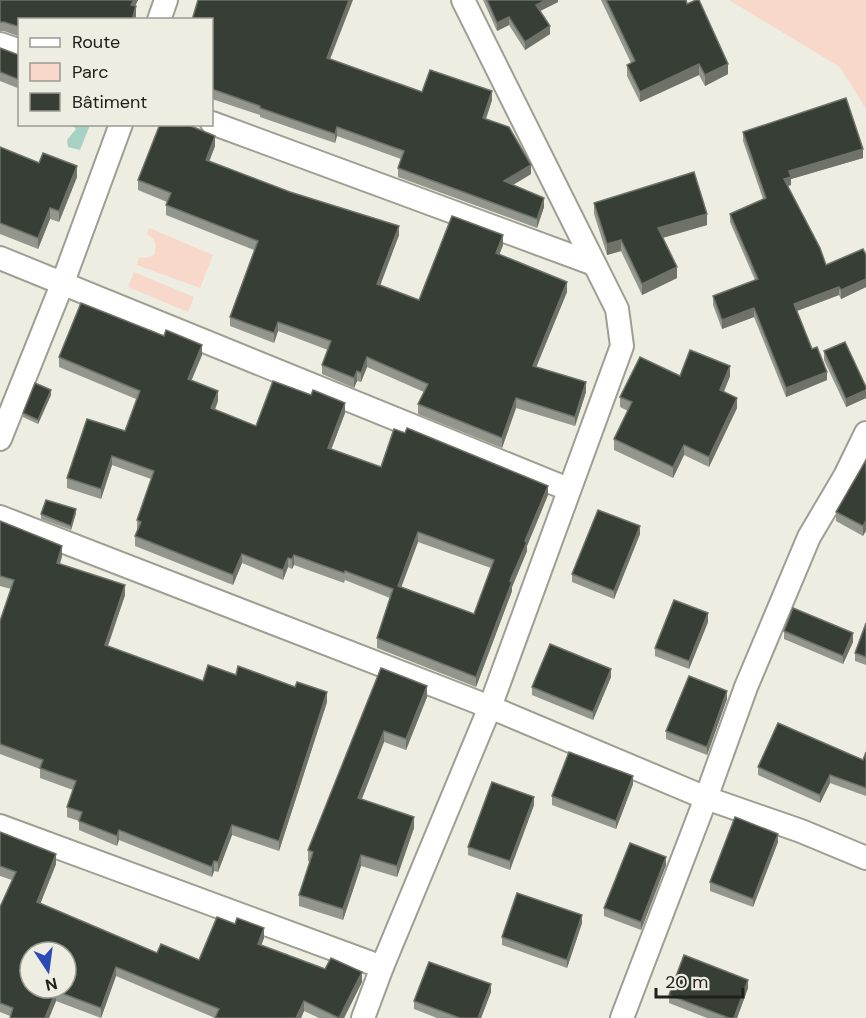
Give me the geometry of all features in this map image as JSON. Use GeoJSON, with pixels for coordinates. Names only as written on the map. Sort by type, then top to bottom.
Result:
{"type":"FeatureCollection","features":[{"type":"Feature","properties":{"kind":"street"},"geometry":{"type":"LineString","coordinates":[[160,18],[166,0]]}},
{"type":"Feature","properties":{"kind":"street"},"geometry":{"type":"LineString","coordinates":[[363,1018],[490,707],[622,346],[617,309],[463,0]]}},
{"type":"Feature","properties":{"kind":"street"},"geometry":{"type":"LineString","coordinates":[[0,44],[18,50]]}},
{"type":"Feature","properties":{"kind":"street"},"geometry":{"type":"LineString","coordinates":[[213,123],[594,264]]}},
{"type":"Feature","properties":{"kind":"street"},"geometry":{"type":"LineString","coordinates":[[0,439],[63,282],[120,126]]}},
{"type":"Feature","properties":{"kind":"street"},"geometry":{"type":"LineString","coordinates":[[0,258],[568,489]]}},
{"type":"Feature","properties":{"kind":"street"},"geometry":{"type":"LineString","coordinates":[[622,1018],[746,687],[809,537],[845,476],[866,433]]}},
{"type":"Feature","properties":{"kind":"street"},"geometry":{"type":"LineString","coordinates":[[0,517],[490,707],[706,798],[801,831],[866,858]]}},
{"type":"Feature","properties":{"kind":"street"},"geometry":{"type":"LineString","coordinates":[[0,826],[382,967]]}},
{"type":"Feature","properties":{"kind":"green space"},"geometry":{"type":"Polygon","coordinates":[[[729,0],[866,0],[866,109],[840,67],[729,0]]]}},
{"type":"Feature","properties":{"kind":"green space"},"geometry":{"type":"Polygon","coordinates":[[[149,228],[213,255],[200,288],[137,265],[139,257],[146,258],[154,255],[154,240],[147,234],[149,228]]]}},
{"type":"Feature","properties":{"kind":"green space"},"geometry":{"type":"Polygon","coordinates":[[[134,272],[194,297],[188,312],[128,287],[134,272]]]}},
{"type":"Feature","properties":{"kind":"water"},"geometry":{"type":"Polygon","coordinates":[[[73,126],[90,126],[80,150],[68,147],[67,140],[76,129],[73,126]]]}},
{"type":"Feature","properties":{"kind":"building"},"geometry":{"type":"Polygon","coordinates":[[[0,0],[134,0],[131,5],[136,6],[133,18],[18,18],[18,26],[0,22],[0,0]]]}},
{"type":"Feature","properties":{"kind":"building"},"geometry":{"type":"Polygon","coordinates":[[[198,0],[349,0],[327,58],[422,92],[430,70],[492,91],[483,118],[509,127],[531,165],[504,181],[544,198],[537,219],[398,168],[404,151],[337,127],[335,134],[213,89],[213,18],[193,18],[198,0]]]}},
{"type":"Feature","properties":{"kind":"building"},"geometry":{"type":"Polygon","coordinates":[[[487,0],[546,0],[536,5],[550,26],[525,42],[509,17],[497,23],[487,0]]]}},
{"type":"Feature","properties":{"kind":"building"},"geometry":{"type":"Polygon","coordinates":[[[606,0],[686,0],[687,4],[699,0],[728,64],[705,75],[699,64],[640,92],[627,65],[635,61],[606,0]]]}},
{"type":"Feature","properties":{"kind":"building"},"geometry":{"type":"Polygon","coordinates":[[[0,48],[18,54],[18,79],[0,72],[0,48]]]}},
{"type":"Feature","properties":{"kind":"building"},"geometry":{"type":"Polygon","coordinates":[[[846,98],[863,149],[789,171],[791,177],[784,179],[820,248],[826,265],[863,249],[866,255],[866,279],[841,290],[839,287],[794,304],[812,349],[817,347],[827,372],[786,388],[754,308],[722,320],[713,296],[758,279],[730,214],[766,198],[743,132],[846,98]]]}},
{"type":"Feature","properties":{"kind":"building"},"geometry":{"type":"Polygon","coordinates":[[[159,126],[191,126],[215,136],[206,160],[290,192],[399,226],[377,284],[419,300],[452,216],[503,235],[496,253],[567,282],[533,366],[586,382],[575,417],[516,398],[502,438],[418,404],[428,384],[367,357],[361,373],[357,371],[354,378],[322,365],[331,341],[278,322],[274,333],[230,317],[258,241],[166,205],[171,193],[138,180],[159,126]]]}},
{"type":"Feature","properties":{"kind":"building"},"geometry":{"type":"Polygon","coordinates":[[[0,147],[39,163],[43,153],[77,166],[59,211],[50,208],[38,238],[0,223],[0,147]]]}},
{"type":"Feature","properties":{"kind":"building"},"geometry":{"type":"Polygon","coordinates":[[[694,172],[707,214],[658,228],[677,267],[642,284],[621,240],[607,244],[594,203],[694,172]]]}},
{"type":"Feature","properties":{"kind":"building"},"geometry":{"type":"Polygon","coordinates":[[[81,303],[164,336],[166,330],[202,345],[188,379],[218,391],[211,408],[256,426],[273,381],[311,395],[313,390],[345,403],[328,448],[381,467],[394,429],[405,433],[407,428],[548,486],[525,541],[527,542],[510,581],[512,582],[476,677],[377,638],[393,589],[294,555],[292,559],[288,558],[283,570],[242,554],[233,575],[135,536],[141,522],[137,520],[154,471],[112,456],[101,489],[67,478],[87,419],[125,431],[140,391],[59,357],[81,303]],[[418,532],[398,586],[474,614],[494,560],[418,532]]]}},
{"type":"Feature","properties":{"kind":"building"},"geometry":{"type":"Polygon","coordinates":[[[845,342],[866,387],[866,390],[846,399],[824,351],[845,342]]]}},
{"type":"Feature","properties":{"kind":"building"},"geometry":{"type":"Polygon","coordinates":[[[690,350],[730,366],[720,390],[737,398],[709,457],[684,445],[673,467],[614,439],[632,402],[620,397],[640,357],[680,376],[690,350]]]}},
{"type":"Feature","properties":{"kind":"building"},"geometry":{"type":"Polygon","coordinates":[[[35,383],[51,390],[38,420],[23,413],[35,383]]]}},
{"type":"Feature","properties":{"kind":"building"},"geometry":{"type":"Polygon","coordinates":[[[866,460],[866,521],[863,526],[836,512],[866,460]]]}},
{"type":"Feature","properties":{"kind":"building"},"geometry":{"type":"Polygon","coordinates":[[[46,500],[76,509],[71,526],[41,514],[46,500]]]}},
{"type":"Feature","properties":{"kind":"building"},"geometry":{"type":"Polygon","coordinates":[[[598,510],[640,526],[614,591],[572,574],[598,510]]]}},
{"type":"Feature","properties":{"kind":"building"},"geometry":{"type":"Polygon","coordinates":[[[0,521],[62,546],[57,563],[125,585],[105,645],[203,681],[208,665],[236,675],[238,666],[295,687],[297,682],[327,692],[279,841],[232,825],[218,862],[214,861],[212,867],[119,830],[117,836],[79,821],[82,812],[67,807],[76,781],[40,768],[43,760],[0,744],[0,621],[14,580],[0,576],[0,521]]]}},
{"type":"Feature","properties":{"kind":"building"},"geometry":{"type":"Polygon","coordinates":[[[674,600],[708,613],[689,661],[655,648],[674,600]]]}},
{"type":"Feature","properties":{"kind":"building"},"geometry":{"type":"Polygon","coordinates":[[[793,608],[853,633],[843,656],[784,631],[793,608]]]}},
{"type":"Feature","properties":{"kind":"building"},"geometry":{"type":"Polygon","coordinates":[[[866,623],[866,657],[855,653],[866,623]]]}},
{"type":"Feature","properties":{"kind":"building"},"geometry":{"type":"Polygon","coordinates":[[[550,644],[611,669],[593,712],[532,687],[550,644]]]}},
{"type":"Feature","properties":{"kind":"building"},"geometry":{"type":"Polygon","coordinates":[[[381,668],[427,686],[406,739],[384,731],[358,798],[414,817],[397,866],[361,855],[343,909],[299,895],[313,852],[308,850],[381,668]]]}},
{"type":"Feature","properties":{"kind":"building"},"geometry":{"type":"Polygon","coordinates":[[[689,676],[727,691],[707,747],[666,731],[689,676]]]}},
{"type":"Feature","properties":{"kind":"building"},"geometry":{"type":"Polygon","coordinates":[[[778,723],[863,760],[866,752],[866,788],[830,775],[820,795],[758,767],[778,723]]]}},
{"type":"Feature","properties":{"kind":"building"},"geometry":{"type":"Polygon","coordinates":[[[569,752],[633,776],[616,821],[552,796],[569,752]]]}},
{"type":"Feature","properties":{"kind":"building"},"geometry":{"type":"Polygon","coordinates":[[[492,782],[534,797],[510,861],[468,847],[492,782]]]}},
{"type":"Feature","properties":{"kind":"building"},"geometry":{"type":"Polygon","coordinates":[[[735,817],[778,834],[753,899],[710,882],[735,817]]]}},
{"type":"Feature","properties":{"kind":"building"},"geometry":{"type":"Polygon","coordinates":[[[0,832],[56,854],[37,902],[157,953],[161,944],[199,960],[217,917],[235,924],[237,918],[264,928],[258,944],[325,969],[331,958],[362,972],[339,1018],[304,1001],[296,1018],[215,1018],[219,1009],[116,967],[101,1008],[78,999],[78,940],[18,940],[18,1000],[52,1000],[45,1018],[10,1018],[13,1008],[0,1003],[0,907],[16,872],[0,866],[0,832]]]}},
{"type":"Feature","properties":{"kind":"building"},"geometry":{"type":"Polygon","coordinates":[[[630,843],[666,857],[641,922],[604,908],[630,843]]]}},
{"type":"Feature","properties":{"kind":"building"},"geometry":{"type":"Polygon","coordinates":[[[517,893],[582,915],[567,960],[502,937],[517,893]]]}},
{"type":"Feature","properties":{"kind":"building"},"geometry":{"type":"Polygon","coordinates":[[[684,955],[748,980],[734,1018],[669,995],[684,955]]]}},
{"type":"Feature","properties":{"kind":"building"},"geometry":{"type":"Polygon","coordinates":[[[429,962],[491,984],[478,1018],[460,1018],[414,1001],[429,962]]]}}]}
